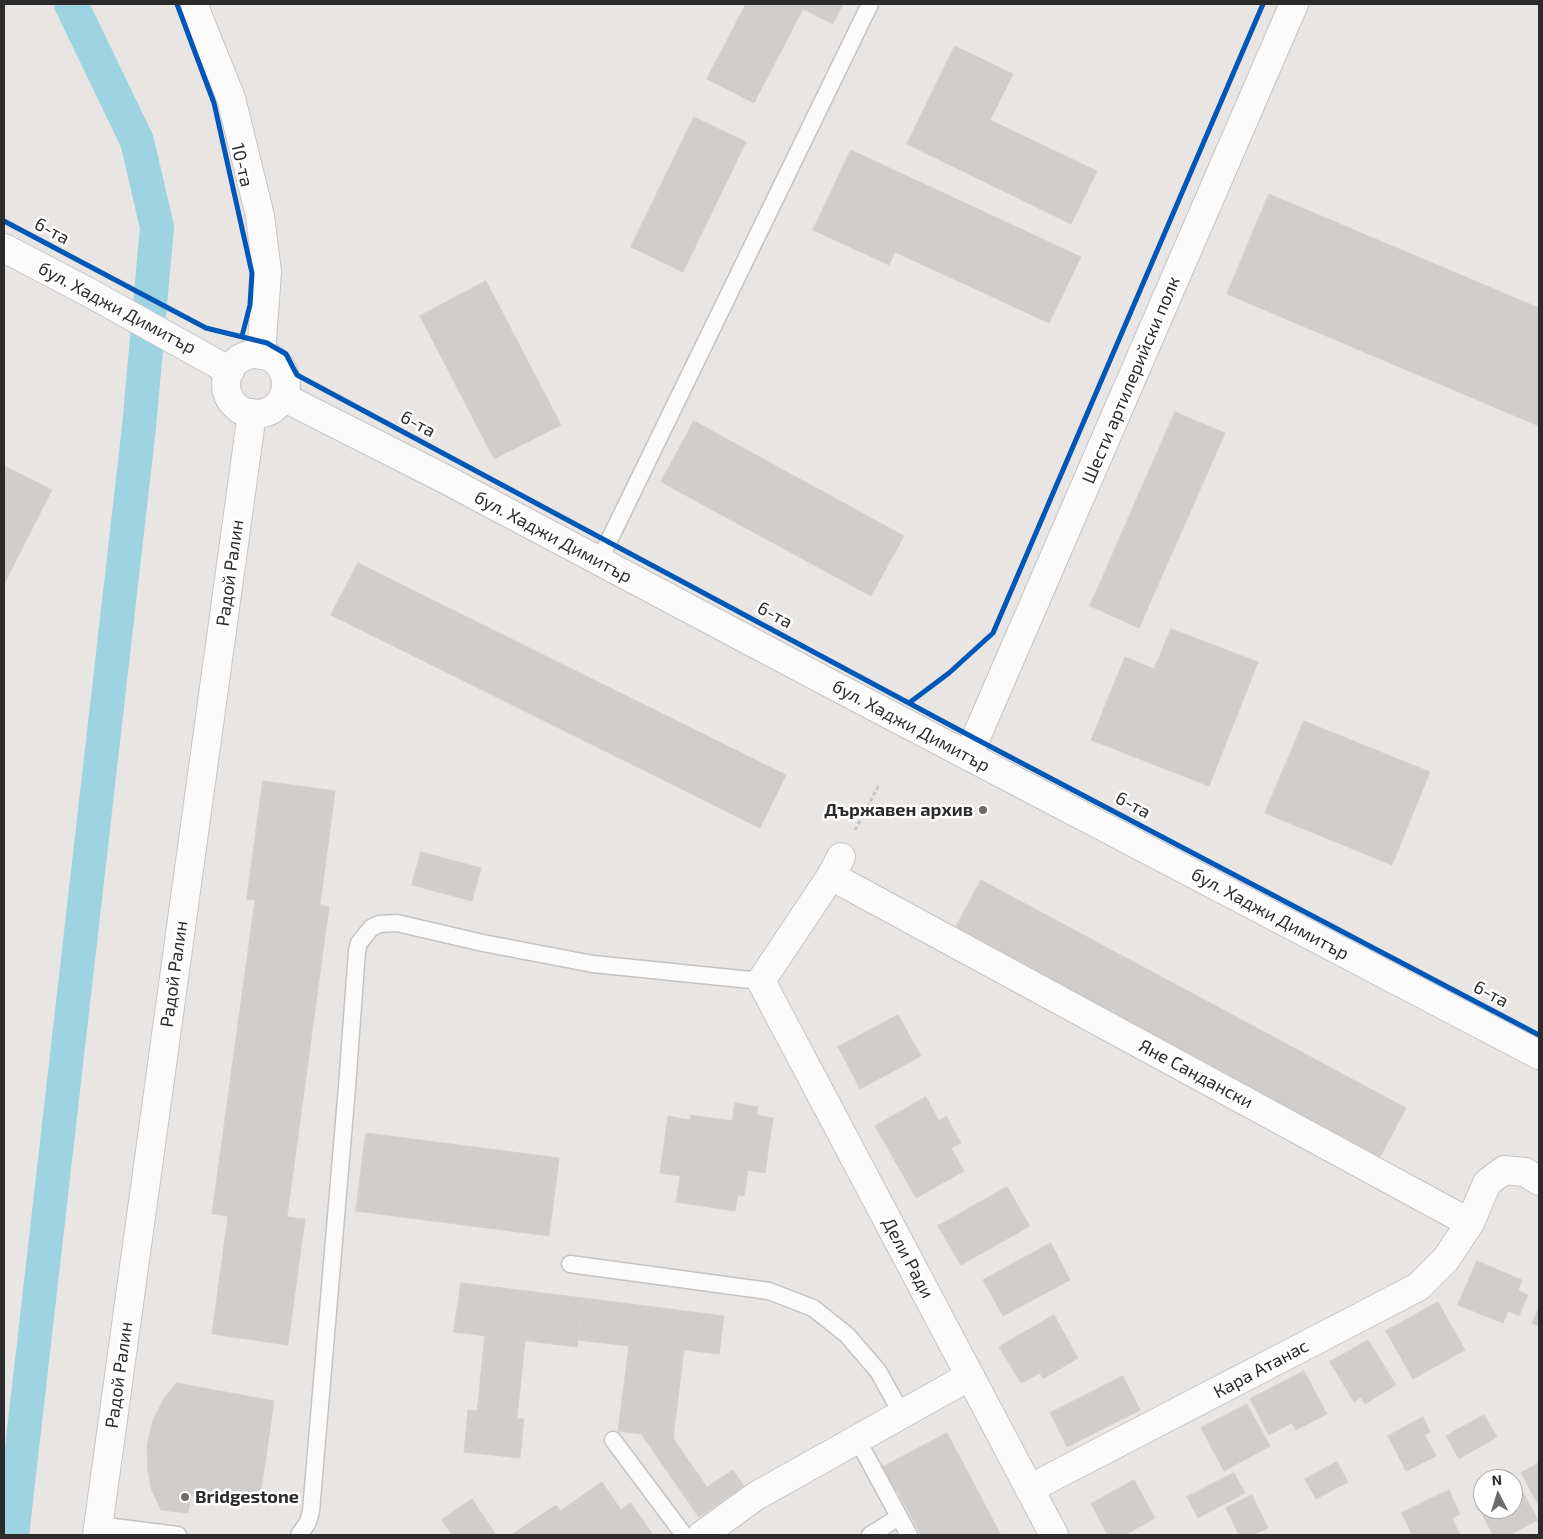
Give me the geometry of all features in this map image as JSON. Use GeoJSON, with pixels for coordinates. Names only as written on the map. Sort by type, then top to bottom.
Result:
{"type":"FeatureCollection","features":[{"type":"Feature","properties":{"kind":"street"},"geometry":{"type":"LineString","coordinates":[[193,4],[231,98],[260,216],[268,272],[261,355]]}},
{"type":"Feature","properties":{"kind":"street","name":"Шести артилерийски полк"},"geometry":{"type":"LineString","coordinates":[[968,756],[1294,4]]}},
{"type":"Feature","properties":{"kind":"street","name":"бул. Хаджи Димитър"},"geometry":{"type":"LineString","coordinates":[[4,248],[230,370]]}},
{"type":"Feature","properties":{"kind":"street"},"geometry":{"type":"LineString","coordinates":[[261,355],[269,357],[281,367],[286,382],[283,397],[278,405],[270,411],[261,414],[244,411],[232,401],[226,386],[230,370],[234,364],[246,356],[261,355]]}},
{"type":"Feature","properties":{"kind":"street","name":"бул. Хаджи Димитър"},"geometry":{"type":"LineString","coordinates":[[283,397],[443,478],[1539,1055]]}},
{"type":"Feature","properties":{"kind":"street","name":"Радой Ралин"},"geometry":{"type":"LineString","coordinates":[[98,1530],[252,413]]}},
{"type":"Feature","properties":{"kind":"street"},"geometry":{"type":"LineString","coordinates":[[761,982],[836,867]]}},
{"type":"Feature","properties":{"kind":"street","name":"Яне Сандански"},"geometry":{"type":"LineString","coordinates":[[836,867],[1470,1223]]}},
{"type":"Feature","properties":{"kind":"street","name":"Дели Ради"},"geometry":{"type":"LineString","coordinates":[[761,982],[1054,1535]]}},
{"type":"Feature","properties":{"kind":"street"},"geometry":{"type":"LineString","coordinates":[[1470,1223],[1487,1183],[1504,1170],[1525,1172],[1539,1181]]}},
{"type":"Feature","properties":{"kind":"street","name":"Кара Атанас"},"geometry":{"type":"LineString","coordinates":[[1030,1489],[1418,1287],[1446,1259],[1470,1223]]}},
{"type":"Feature","properties":{"kind":"street"},"geometry":{"type":"LineString","coordinates":[[702,1535],[756,1496],[970,1376]]}},
{"type":"Feature","properties":{"kind":"lane"},"geometry":{"type":"LineString","coordinates":[[599,560],[870,4]]}},
{"type":"Feature","properties":{"kind":"lane"},"geometry":{"type":"LineString","coordinates":[[303,1534],[311,1511],[346,1107],[357,951],[364,935],[371,928],[379,924],[397,923],[483,943],[592,964],[761,982]]}},
{"type":"Feature","properties":{"kind":"lane"},"geometry":{"type":"LineString","coordinates":[[570,1264],[770,1291],[813,1308],[847,1335],[878,1371],[902,1414]]}},
{"type":"Feature","properties":{"kind":"lane"},"geometry":{"type":"LineString","coordinates":[[857,1439],[909,1535]]}},
{"type":"Feature","properties":{"kind":"lane"},"geometry":{"type":"LineString","coordinates":[[613,1440],[684,1535]]}},
{"type":"Feature","properties":{"kind":"lane"},"geometry":{"type":"LineString","coordinates":[[870,1535],[899,1517]]}},
{"type":"Feature","properties":{"kind":"lane"},"geometry":{"type":"LineString","coordinates":[[98,1530],[178,1535]]}},
{"type":"Feature","properties":{"kind":"path"},"geometry":{"type":"LineString","coordinates":[[836,867],[879,786]]}},
{"type":"Feature","properties":{"kind":"building"},"geometry":{"type":"Polygon","coordinates":[[[746,4],[843,4],[833,24],[803,9],[754,103],[707,79],[746,4]]]}},
{"type":"Feature","properties":{"kind":"building"},"geometry":{"type":"Polygon","coordinates":[[[955,46],[1013,74],[990,120],[1097,171],[1071,224],[907,144],[955,46]]]}},
{"type":"Feature","properties":{"kind":"building"},"geometry":{"type":"Polygon","coordinates":[[[694,117],[746,142],[683,272],[631,247],[694,117]]]}},
{"type":"Feature","properties":{"kind":"building"},"geometry":{"type":"Polygon","coordinates":[[[851,150],[1081,257],[1049,323],[895,252],[889,265],[813,230],[851,150]]]}},
{"type":"Feature","properties":{"kind":"building"},"geometry":{"type":"Polygon","coordinates":[[[1269,194],[1539,308],[1539,426],[1227,294],[1269,194]]]}},
{"type":"Feature","properties":{"kind":"building"},"geometry":{"type":"Polygon","coordinates":[[[486,281],[561,425],[494,459],[420,316],[486,281]]]}},
{"type":"Feature","properties":{"kind":"building"},"geometry":{"type":"Polygon","coordinates":[[[1175,412],[1225,433],[1139,628],[1090,606],[1175,412]]]}},
{"type":"Feature","properties":{"kind":"building"},"geometry":{"type":"Polygon","coordinates":[[[694,421],[904,536],[871,596],[661,482],[694,421]]]}},
{"type":"Feature","properties":{"kind":"building"},"geometry":{"type":"Polygon","coordinates":[[[4,466],[52,490],[4,584],[4,466]]]}},
{"type":"Feature","properties":{"kind":"building"},"geometry":{"type":"Polygon","coordinates":[[[358,563],[786,775],[760,828],[331,615],[358,563]]]}},
{"type":"Feature","properties":{"kind":"building"},"geometry":{"type":"Polygon","coordinates":[[[1171,629],[1258,662],[1209,786],[1091,740],[1125,657],[1154,669],[1171,629]]]}},
{"type":"Feature","properties":{"kind":"building"},"geometry":{"type":"Polygon","coordinates":[[[1304,721],[1430,772],[1392,865],[1265,813],[1304,721]]]}},
{"type":"Feature","properties":{"kind":"building"},"geometry":{"type":"Polygon","coordinates":[[[263,781],[335,791],[320,905],[329,907],[287,1217],[305,1219],[288,1345],[212,1334],[228,1216],[212,1214],[255,900],[247,899],[263,781]]]}},
{"type":"Feature","properties":{"kind":"building"},"geometry":{"type":"Polygon","coordinates":[[[421,852],[481,868],[472,901],[412,885],[421,852]]]}},
{"type":"Feature","properties":{"kind":"building"},"geometry":{"type":"Polygon","coordinates":[[[981,880],[1406,1108],[1380,1157],[955,929],[981,880]]]}},
{"type":"Feature","properties":{"kind":"building"},"geometry":{"type":"Polygon","coordinates":[[[898,1015],[921,1056],[860,1089],[838,1047],[898,1015]]]}},
{"type":"Feature","properties":{"kind":"building"},"geometry":{"type":"Polygon","coordinates":[[[926,1097],[939,1121],[946,1116],[961,1143],[951,1148],[964,1171],[916,1198],[875,1126],[926,1097]]]}},
{"type":"Feature","properties":{"kind":"building"},"geometry":{"type":"Polygon","coordinates":[[[735,1103],[758,1107],[757,1115],[773,1118],[765,1173],[748,1170],[744,1196],[738,1195],[735,1211],[676,1202],[680,1176],[660,1173],[668,1116],[690,1120],[691,1115],[732,1121],[735,1103]]]}},
{"type":"Feature","properties":{"kind":"building"},"geometry":{"type":"Polygon","coordinates":[[[366,1133],[559,1158],[549,1236],[356,1211],[366,1133]]]}},
{"type":"Feature","properties":{"kind":"building"},"geometry":{"type":"Polygon","coordinates":[[[1007,1187],[1030,1226],[961,1265],[938,1226],[1007,1187]]]}},
{"type":"Feature","properties":{"kind":"building"},"geometry":{"type":"Polygon","coordinates":[[[1051,1243],[1070,1280],[1003,1316],[983,1280],[1051,1243]]]}},
{"type":"Feature","properties":{"kind":"building"},"geometry":{"type":"Polygon","coordinates":[[[1477,1261],[1522,1280],[1518,1290],[1528,1295],[1519,1316],[1508,1311],[1503,1323],[1458,1305],[1477,1261]]]}},
{"type":"Feature","properties":{"kind":"building"},"geometry":{"type":"Polygon","coordinates":[[[461,1283],[583,1298],[577,1347],[454,1332],[461,1283]]]}},
{"type":"Feature","properties":{"kind":"building"},"geometry":{"type":"Polygon","coordinates":[[[583,1298],[724,1316],[719,1354],[684,1350],[673,1438],[618,1431],[629,1346],[578,1340],[583,1298]]]}},
{"type":"Feature","properties":{"kind":"building"},"geometry":{"type":"Polygon","coordinates":[[[1438,1302],[1465,1350],[1413,1379],[1386,1331],[1438,1302]]]}},
{"type":"Feature","properties":{"kind":"building"},"geometry":{"type":"Polygon","coordinates":[[[1539,1308],[1539,1326],[1532,1323],[1539,1308]]]}},
{"type":"Feature","properties":{"kind":"building"},"geometry":{"type":"Polygon","coordinates":[[[1054,1315],[1078,1358],[1043,1379],[1040,1373],[1021,1383],[999,1347],[1054,1315]]]}},
{"type":"Feature","properties":{"kind":"building"},"geometry":{"type":"Polygon","coordinates":[[[485,1336],[525,1340],[517,1418],[524,1419],[520,1458],[464,1452],[468,1410],[477,1411],[485,1336]]]}},
{"type":"Feature","properties":{"kind":"building"},"geometry":{"type":"Polygon","coordinates":[[[1368,1340],[1396,1385],[1365,1404],[1361,1397],[1354,1402],[1330,1362],[1368,1340]]]}},
{"type":"Feature","properties":{"kind":"building"},"geometry":{"type":"Polygon","coordinates":[[[1304,1371],[1327,1414],[1296,1430],[1292,1423],[1269,1435],[1250,1399],[1304,1371]]]}},
{"type":"Feature","properties":{"kind":"building"},"geometry":{"type":"Polygon","coordinates":[[[1123,1376],[1140,1410],[1067,1447],[1050,1413],[1123,1376]]]}},
{"type":"Feature","properties":{"kind":"building"},"geometry":{"type":"Polygon","coordinates":[[[177,1383],[274,1401],[259,1505],[191,1495],[188,1513],[161,1510],[152,1491],[148,1472],[147,1445],[153,1420],[163,1400],[177,1383]]]}},
{"type":"Feature","properties":{"kind":"building"},"geometry":{"type":"Polygon","coordinates":[[[1247,1404],[1270,1446],[1224,1471],[1201,1428],[1247,1404]]]}},
{"type":"Feature","properties":{"kind":"building"},"geometry":{"type":"Polygon","coordinates":[[[1484,1415],[1497,1437],[1459,1459],[1446,1436],[1484,1415]]]}},
{"type":"Feature","properties":{"kind":"building"},"geometry":{"type":"Polygon","coordinates":[[[1423,1417],[1430,1432],[1425,1435],[1436,1456],[1406,1471],[1388,1436],[1423,1417]]]}},
{"type":"Feature","properties":{"kind":"building"},"geometry":{"type":"Polygon","coordinates":[[[641,1433],[673,1438],[707,1487],[733,1470],[744,1486],[699,1517],[641,1433]]]}},
{"type":"Feature","properties":{"kind":"building"},"geometry":{"type":"Polygon","coordinates":[[[947,1433],[1001,1535],[921,1535],[897,1490],[890,1494],[877,1470],[947,1433]]]}},
{"type":"Feature","properties":{"kind":"building"},"geometry":{"type":"Polygon","coordinates":[[[1337,1462],[1348,1482],[1316,1499],[1305,1479],[1337,1462]]]}},
{"type":"Feature","properties":{"kind":"building"},"geometry":{"type":"Polygon","coordinates":[[[1539,1463],[1539,1506],[1523,1477],[1523,1472],[1539,1463]]]}},
{"type":"Feature","properties":{"kind":"building"},"geometry":{"type":"Polygon","coordinates":[[[1234,1473],[1245,1493],[1198,1518],[1187,1497],[1234,1473]]]}},
{"type":"Feature","properties":{"kind":"building"},"geometry":{"type":"Polygon","coordinates":[[[1134,1480],[1155,1518],[1125,1535],[1108,1535],[1091,1504],[1134,1480]]]}},
{"type":"Feature","properties":{"kind":"building"},"geometry":{"type":"Polygon","coordinates":[[[602,1482],[621,1510],[631,1503],[653,1535],[511,1535],[556,1505],[560,1511],[602,1482]]]}},
{"type":"Feature","properties":{"kind":"building"},"geometry":{"type":"Polygon","coordinates":[[[1449,1490],[1460,1514],[1452,1518],[1460,1535],[1412,1535],[1402,1513],[1449,1490]]]}},
{"type":"Feature","properties":{"kind":"building"},"geometry":{"type":"Polygon","coordinates":[[[1523,1492],[1538,1520],[1509,1535],[1493,1535],[1485,1519],[1523,1519],[1523,1492]]]}},
{"type":"Feature","properties":{"kind":"building"},"geometry":{"type":"Polygon","coordinates":[[[1252,1495],[1268,1528],[1252,1535],[1239,1535],[1226,1508],[1252,1495]]]}},
{"type":"Feature","properties":{"kind":"building"},"geometry":{"type":"Polygon","coordinates":[[[472,1499],[496,1535],[452,1535],[442,1520],[472,1499]]]}},
{"type":"Feature","properties":{"kind":"waterway"},"geometry":{"type":"LineString","coordinates":[[12,1535],[139,427],[157,227],[137,141],[71,4]]}},
{"type":"Feature","properties":{"kind":"cycle path","name":"10-та"},"geometry":{"type":"LineString","coordinates":[[177,4],[214,103],[252,273],[250,305],[242,336]]}},
{"type":"Feature","properties":{"kind":"cycle path"},"geometry":{"type":"LineString","coordinates":[[909,703],[949,673],[993,633],[1263,4]]}},
{"type":"Feature","properties":{"kind":"cycle path","name":"6-та"},"geometry":{"type":"LineString","coordinates":[[4,221],[206,328],[267,343],[286,354],[297,375],[976,739],[1539,1035]]}},
{"type":"Feature","properties":{"kind":"place","name":"Държавен архив"},"geometry":{"type":"Point","coordinates":[983,810]}},
{"type":"Feature","properties":{"kind":"place","name":"Bridgestone"},"geometry":{"type":"Point","coordinates":[185,1497]}}]}
